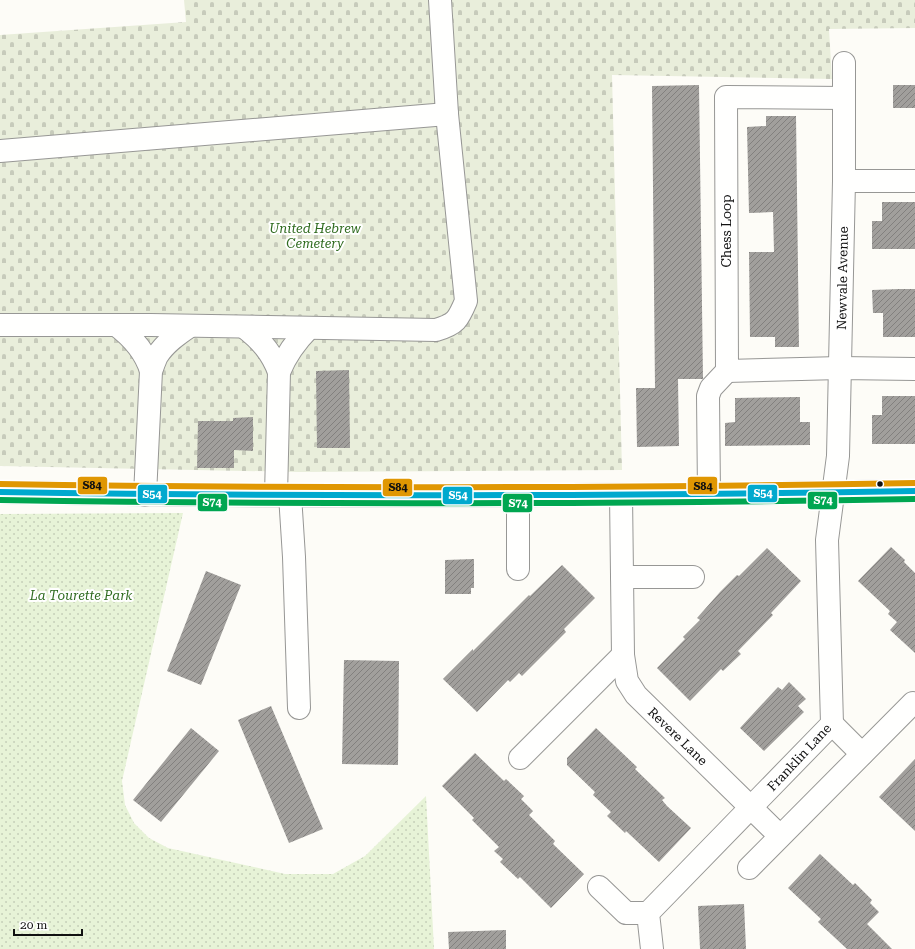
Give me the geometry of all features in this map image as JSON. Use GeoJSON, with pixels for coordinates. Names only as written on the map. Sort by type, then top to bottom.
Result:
{"type":"FeatureCollection","features":[{"type":"Feature","properties":{"kind":"street"},"geometry":{"type":"LineString","coordinates":[[0,325],[116,325],[436,330],[449,326],[459,317],[466,301],[447,114],[440,0]]}},
{"type":"Feature","properties":{"kind":"street","name":"Newvale Avenue"},"geometry":{"type":"LineString","coordinates":[[832,492],[838,456],[844,181],[844,63]]}},
{"type":"Feature","properties":{"kind":"street","name":"Chess Loop"},"geometry":{"type":"LineString","coordinates":[[727,371],[726,97],[844,98]]}},
{"type":"Feature","properties":{"kind":"street"},"geometry":{"type":"LineString","coordinates":[[0,150],[447,114]]}},
{"type":"Feature","properties":{"kind":"street"},"geometry":{"type":"LineString","coordinates":[[844,181],[915,181]]}},
{"type":"Feature","properties":{"kind":"street"},"geometry":{"type":"LineString","coordinates":[[116,325],[135,342],[144,353],[151,371]]}},
{"type":"Feature","properties":{"kind":"street"},"geometry":{"type":"LineString","coordinates":[[145,495],[151,371],[157,356],[167,344],[190,326]]}},
{"type":"Feature","properties":{"kind":"street"},"geometry":{"type":"LineString","coordinates":[[244,327],[264,344],[271,353],[279,372],[283,495],[294,557],[299,708]]}},
{"type":"Feature","properties":{"kind":"street"},"geometry":{"type":"LineString","coordinates":[[279,372],[293,347],[309,328]]}},
{"type":"Feature","properties":{"kind":"street"},"geometry":{"type":"LineString","coordinates":[[709,494],[708,396],[711,388],[727,371],[915,368]]}},
{"type":"Feature","properties":{"kind":"street"},"geometry":{"type":"LineString","coordinates":[[0,492],[145,495],[518,496],[915,491]]}},
{"type":"Feature","properties":{"kind":"street","name":"Franklin Lane"},"geometry":{"type":"LineString","coordinates":[[648,913],[832,724],[827,540],[832,492]]}},
{"type":"Feature","properties":{"kind":"street","name":"Revere Lane"},"geometry":{"type":"LineString","coordinates":[[621,495],[623,655],[627,681],[636,695],[780,836]]}},
{"type":"Feature","properties":{"kind":"street"},"geometry":{"type":"LineString","coordinates":[[518,496],[518,569]]}},
{"type":"Feature","properties":{"kind":"street"},"geometry":{"type":"LineString","coordinates":[[622,577],[693,577]]}},
{"type":"Feature","properties":{"kind":"street"},"geometry":{"type":"LineString","coordinates":[[520,758],[623,655]]}},
{"type":"Feature","properties":{"kind":"street"},"geometry":{"type":"LineString","coordinates":[[749,868],[913,703]]}},
{"type":"Feature","properties":{"kind":"street"},"geometry":{"type":"LineString","coordinates":[[832,724],[862,754]]}},
{"type":"Feature","properties":{"kind":"street"},"geometry":{"type":"LineString","coordinates":[[600,887],[626,913],[648,913],[652,949]]}},
{"type":"Feature","properties":{"kind":"green space","name":"United Hebrew Cemetery"},"geometry":{"type":"Polygon","coordinates":[[[184,0],[915,0],[915,28],[829,29],[832,79],[612,75],[622,470],[299,472],[0,466],[0,35],[186,22],[184,0]]]}},
{"type":"Feature","properties":{"kind":"green space","name":"La Tourette Park"},"geometry":{"type":"Polygon","coordinates":[[[183,513],[122,781],[125,805],[134,823],[149,838],[168,848],[285,874],[333,874],[365,856],[426,796],[434,949],[0,949],[0,514],[183,513]]]}},
{"type":"Feature","properties":{"kind":"building"},"geometry":{"type":"Polygon","coordinates":[[[699,85],[703,379],[678,379],[679,446],[637,447],[636,388],[655,388],[652,86],[699,85]]]}},
{"type":"Feature","properties":{"kind":"building"},"geometry":{"type":"Polygon","coordinates":[[[893,85],[915,85],[915,108],[893,108],[893,85]]]}},
{"type":"Feature","properties":{"kind":"building"},"geometry":{"type":"Polygon","coordinates":[[[766,116],[796,116],[799,347],[775,347],[775,337],[750,337],[749,252],[774,252],[773,212],[749,213],[747,127],[766,126],[766,116]]]}},
{"type":"Feature","properties":{"kind":"building"},"geometry":{"type":"Polygon","coordinates":[[[882,202],[915,202],[915,249],[872,249],[872,221],[882,221],[882,202]]]}},
{"type":"Feature","properties":{"kind":"building"},"geometry":{"type":"Polygon","coordinates":[[[915,289],[915,337],[883,337],[883,313],[873,313],[872,290],[915,289]]]}},
{"type":"Feature","properties":{"kind":"building"},"geometry":{"type":"Polygon","coordinates":[[[349,370],[350,448],[317,448],[316,371],[349,370]]]}},
{"type":"Feature","properties":{"kind":"building"},"geometry":{"type":"Polygon","coordinates":[[[882,396],[915,396],[915,444],[872,444],[872,415],[882,415],[882,396]]]}},
{"type":"Feature","properties":{"kind":"building"},"geometry":{"type":"Polygon","coordinates":[[[800,397],[800,422],[810,422],[810,445],[725,446],[725,423],[735,422],[735,398],[800,397]]]}},
{"type":"Feature","properties":{"kind":"building"},"geometry":{"type":"Polygon","coordinates":[[[253,417],[253,451],[234,450],[234,468],[197,468],[198,421],[233,421],[233,418],[253,417]]]}},
{"type":"Feature","properties":{"kind":"building"},"geometry":{"type":"Polygon","coordinates":[[[891,547],[905,560],[904,562],[915,573],[915,653],[890,630],[897,622],[888,614],[890,611],[858,581],[891,547]]]}},
{"type":"Feature","properties":{"kind":"building"},"geometry":{"type":"Polygon","coordinates":[[[767,548],[801,581],[771,613],[773,615],[738,651],[741,654],[723,671],[721,669],[690,701],[657,668],[685,639],[683,637],[700,620],[697,618],[720,592],[737,575],[739,576],[767,548]]]}},
{"type":"Feature","properties":{"kind":"building"},"geometry":{"type":"Polygon","coordinates":[[[474,559],[474,588],[471,588],[471,594],[445,594],[445,560],[474,559]]]}},
{"type":"Feature","properties":{"kind":"building"},"geometry":{"type":"Polygon","coordinates":[[[562,565],[595,598],[564,629],[566,632],[522,676],[519,673],[510,682],[508,680],[477,712],[443,679],[562,565]]]}},
{"type":"Feature","properties":{"kind":"building"},"geometry":{"type":"Polygon","coordinates":[[[206,571],[241,585],[201,685],[167,671],[206,571]]]}},
{"type":"Feature","properties":{"kind":"building"},"geometry":{"type":"Polygon","coordinates":[[[344,660],[399,661],[398,765],[342,764],[344,660]]]}},
{"type":"Feature","properties":{"kind":"building"},"geometry":{"type":"Polygon","coordinates":[[[789,682],[806,699],[798,706],[804,712],[764,751],[740,728],[778,687],[782,690],[789,682]]]}},
{"type":"Feature","properties":{"kind":"building"},"geometry":{"type":"Polygon","coordinates":[[[271,706],[323,829],[289,843],[238,720],[271,706]]]}},
{"type":"Feature","properties":{"kind":"building"},"geometry":{"type":"Polygon","coordinates":[[[191,728],[219,751],[161,822],[133,800],[191,728]]]}},
{"type":"Feature","properties":{"kind":"building"},"geometry":{"type":"Polygon","coordinates":[[[596,728],[637,767],[635,769],[665,798],[662,800],[667,806],[691,828],[659,862],[626,831],[625,833],[607,816],[611,812],[593,795],[595,792],[567,765],[567,758],[596,728]]]}},
{"type":"Feature","properties":{"kind":"building"},"geometry":{"type":"Polygon","coordinates":[[[475,753],[504,781],[506,779],[524,796],[521,799],[533,811],[529,815],[555,841],[553,844],[584,874],[551,908],[520,877],[518,879],[500,862],[503,859],[494,851],[499,847],[472,820],[474,818],[442,786],[475,753]]]}},
{"type":"Feature","properties":{"kind":"building"},"geometry":{"type":"Polygon","coordinates":[[[915,759],[915,831],[879,797],[915,759]]]}},
{"type":"Feature","properties":{"kind":"building"},"geometry":{"type":"Polygon","coordinates":[[[820,854],[853,885],[855,883],[872,900],[870,903],[879,912],[867,924],[892,949],[847,949],[818,922],[821,919],[788,888],[820,854]]]}},
{"type":"Feature","properties":{"kind":"building"},"geometry":{"type":"Polygon","coordinates":[[[744,904],[746,949],[700,949],[698,906],[744,904]]]}},
{"type":"Feature","properties":{"kind":"building"},"geometry":{"type":"Polygon","coordinates":[[[506,930],[506,949],[449,949],[448,932],[506,930]]]}},
{"type":"Feature","properties":{"kind":"transit line","name":"S84"},"geometry":{"type":"LineString","coordinates":[[0,484],[229,487],[458,487],[915,483]]}},
{"type":"Feature","properties":{"kind":"transit line","name":"S54"},"geometry":{"type":"LineString","coordinates":[[0,492],[229,495],[458,495],[915,491]]}},
{"type":"Feature","properties":{"kind":"transit line","name":"S74"},"geometry":{"type":"LineString","coordinates":[[0,500],[229,503],[458,503],[915,499]]}}]}
